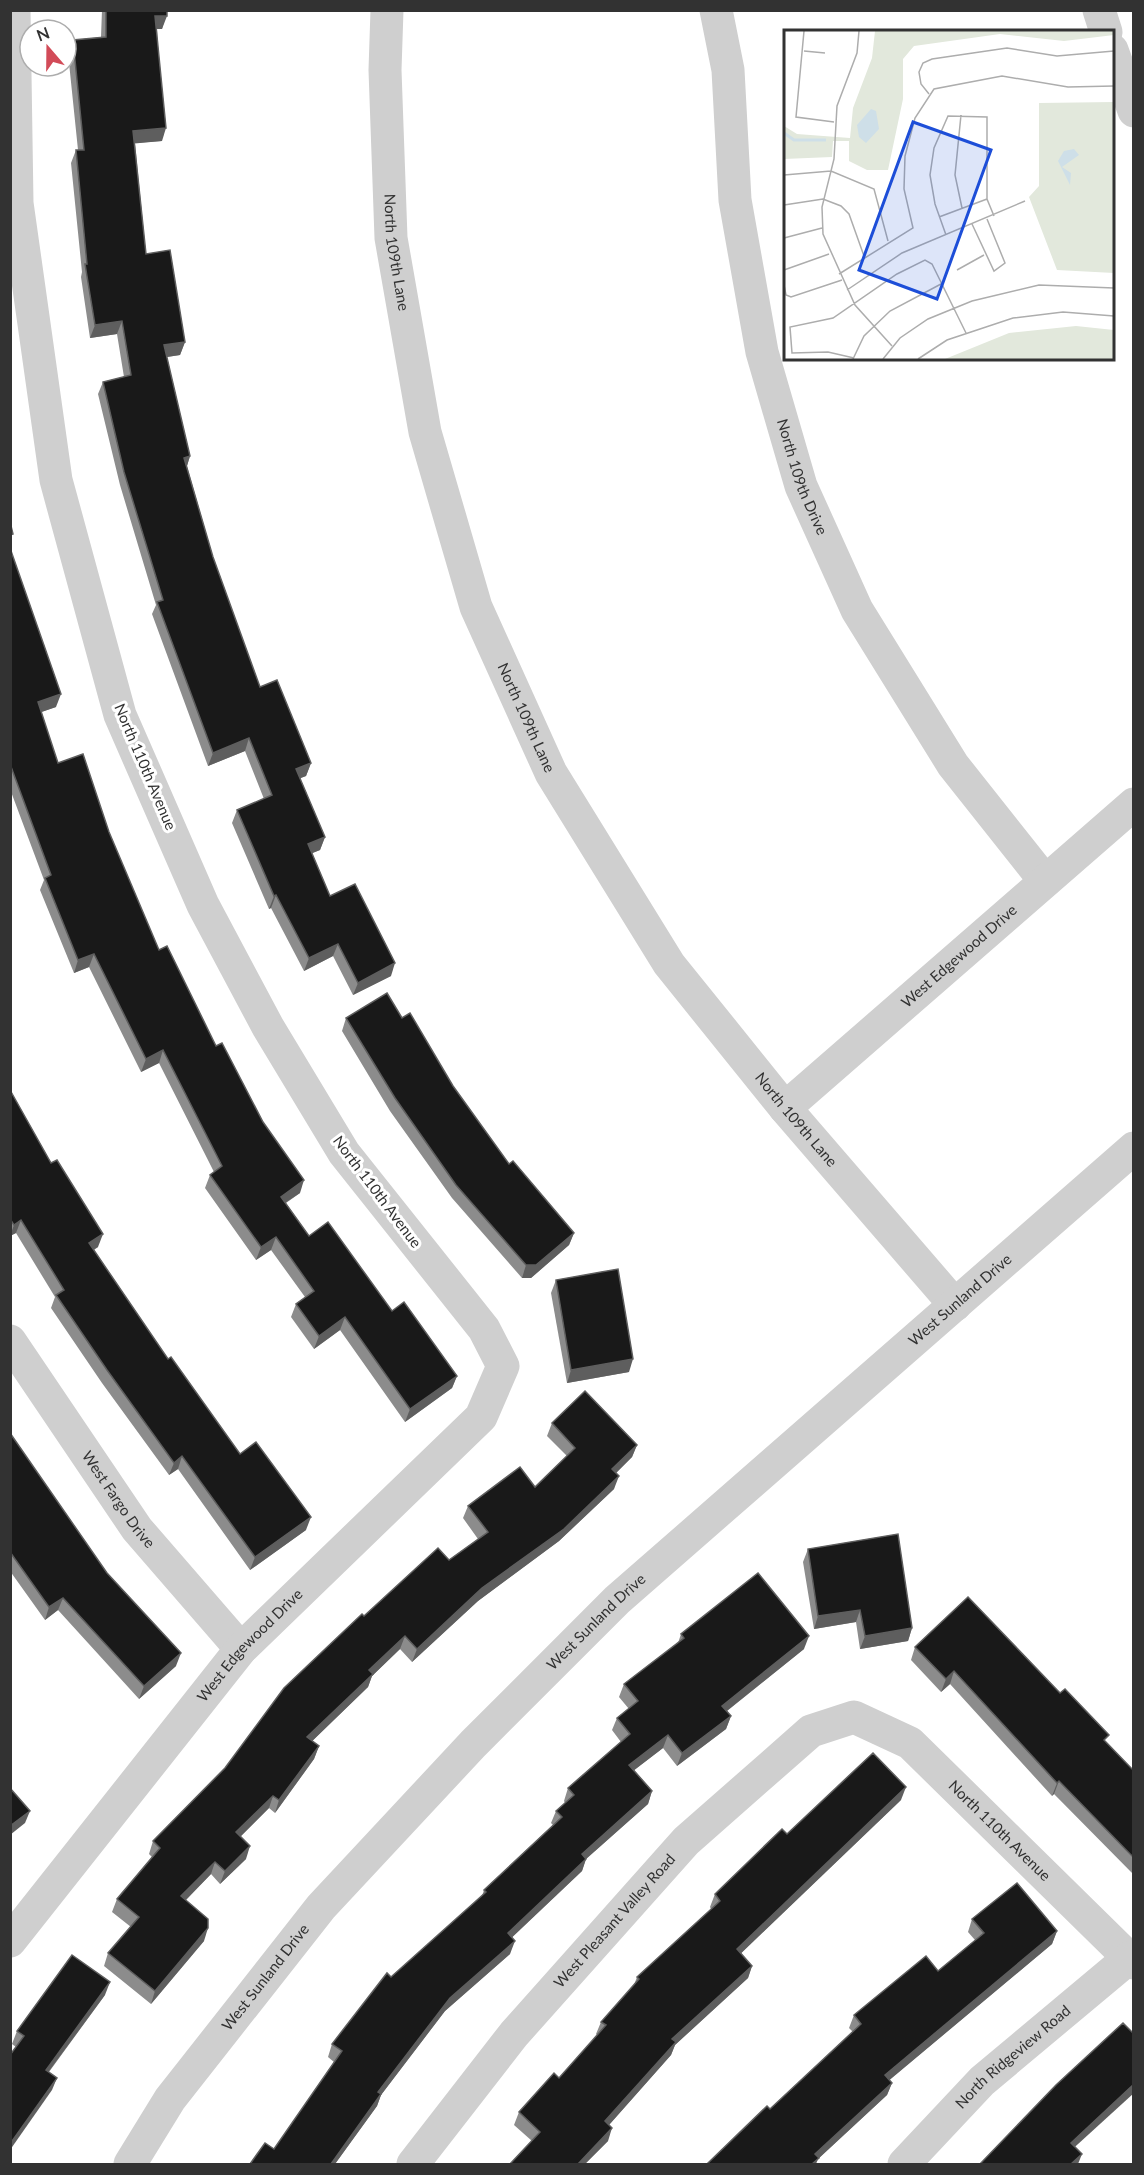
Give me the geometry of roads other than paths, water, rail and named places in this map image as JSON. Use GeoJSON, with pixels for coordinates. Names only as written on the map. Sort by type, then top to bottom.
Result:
{"type":"FeatureCollection","features":[{"type":"Feature","properties":{"kind":"street","name":"North 110th Avenue"},"geometry":{"type":"LineString","coordinates":[[14,10],[17,203],[56,480],[120,715],[203,905],[268,1027],[344,1153],[484,1329],[502,1366]]}},
{"type":"Feature","properties":{"kind":"street","name":"North 109th Lane"},"geometry":{"type":"LineString","coordinates":[[387,10],[385,70],[391,238],[425,432],[476,607],[551,773],[669,964],[785,1108],[955,1305]]}},
{"type":"Feature","properties":{"kind":"street","name":"North 109th Drive"},"geometry":{"type":"LineString","coordinates":[[716,10],[728,70],[735,200],[762,352],[801,486],[857,610],[953,765],[1045,881]]}},
{"type":"Feature","properties":{"kind":"street"},"geometry":{"type":"LineString","coordinates":[[1099,10],[1105,30]]}},
{"type":"Feature","properties":{"kind":"street"},"geometry":{"type":"LineString","coordinates":[[1114,53],[1134,111]]}},
{"type":"Feature","properties":{"kind":"street","name":"West Edgewood Drive"},"geometry":{"type":"LineString","coordinates":[[785,1108],[1134,804]]}},
{"type":"Feature","properties":{"kind":"street","name":"West Sunland Drive"},"geometry":{"type":"LineString","coordinates":[[130,2164],[170,2099],[321,1907],[473,1744],[617,1600],[1134,1148]]}},
{"type":"Feature","properties":{"kind":"street","name":"West Fargo Drive"},"geometry":{"type":"LineString","coordinates":[[10,1341],[137,1529],[241,1649]]}},
{"type":"Feature","properties":{"kind":"street","name":"West Edgewood Drive"},"geometry":{"type":"LineString","coordinates":[[10,1941],[241,1649],[481,1417],[502,1366]]}},
{"type":"Feature","properties":{"kind":"street","name":"North 110th Avenue"},"geometry":{"type":"LineString","coordinates":[[854,1718],[910,1743],[1131,1960]]}},
{"type":"Feature","properties":{"kind":"street","name":"West Pleasant Valley Road"},"geometry":{"type":"LineString","coordinates":[[413,2164],[514,2034],[686,1841],[811,1731],[854,1718]]}},
{"type":"Feature","properties":{"kind":"street","name":"North Ridgeview Road"},"geometry":{"type":"LineString","coordinates":[[904,2164],[982,2081],[1131,1960]]}}]}
